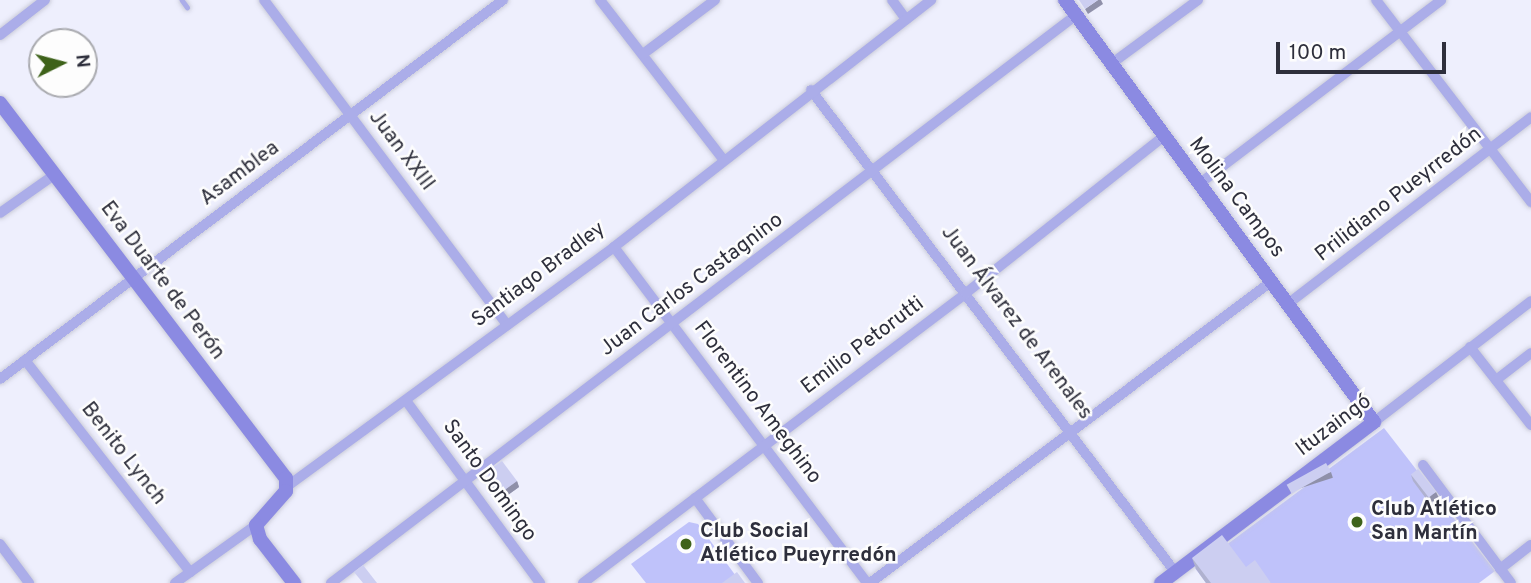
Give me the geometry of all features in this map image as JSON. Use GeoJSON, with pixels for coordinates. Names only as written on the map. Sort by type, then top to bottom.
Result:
{"type":"FeatureCollection","features":[{"type":"Feature","properties":{"kind":"street"},"geometry":{"type":"LineString","coordinates":[[0,34],[45,0]]}},
{"type":"Feature","properties":{"kind":"street","name":"Juan XXIII"},"geometry":{"type":"LineString","coordinates":[[264,0],[507,325]]}},
{"type":"Feature","properties":{"kind":"street","name":"Asamblea"},"geometry":{"type":"LineString","coordinates":[[0,379],[503,0]]}},
{"type":"Feature","properties":{"kind":"street"},"geometry":{"type":"LineString","coordinates":[[600,0],[723,159]]}},
{"type":"Feature","properties":{"kind":"street"},"geometry":{"type":"LineString","coordinates":[[643,54],[715,0]]}},
{"type":"Feature","properties":{"kind":"street"},"geometry":{"type":"LineString","coordinates":[[892,0],[906,19]]}},
{"type":"Feature","properties":{"kind":"street","name":"Santiago Bradley"},"geometry":{"type":"LineString","coordinates":[[175,583],[256,525],[289,485],[407,402],[614,247],[811,90],[931,0]]}},
{"type":"Feature","properties":{"kind":"street","name":"Molina Campos"},"geometry":{"type":"LineString","coordinates":[[1065,0],[1374,422]]}},
{"type":"Feature","properties":{"kind":"street"},"geometry":{"type":"LineString","coordinates":[[1111,64],[1198,0]]}},
{"type":"Feature","properties":{"kind":"street"},"geometry":{"type":"LineString","coordinates":[[1376,0],[1531,202]]}},
{"type":"Feature","properties":{"kind":"street"},"geometry":{"type":"LineString","coordinates":[[1199,184],[1441,0]]}},
{"type":"Feature","properties":{"kind":"street","name":"Juan Carlos Castagnino"},"geometry":{"type":"LineString","coordinates":[[331,583],[463,479],[673,325],[1076,15]]}},
{"type":"Feature","properties":{"kind":"street","name":"Juan Álvarez de Arenales"},"geometry":{"type":"LineString","coordinates":[[811,90],[1070,429],[1179,578]]}},
{"type":"Feature","properties":{"kind":"street","name":"Eva Duarte de Perón"},"geometry":{"type":"LineString","coordinates":[[0,103],[289,485]]}},
{"type":"Feature","properties":{"kind":"street","name":"Prilidiano Pueyrredón"},"geometry":{"type":"LineString","coordinates":[[1289,303],[1531,117]]}},
{"type":"Feature","properties":{"kind":"street","name":"Emilio Petorutti"},"geometry":{"type":"LineString","coordinates":[[583,583],[966,292],[1164,136]]}},
{"type":"Feature","properties":{"kind":"street"},"geometry":{"type":"LineString","coordinates":[[0,213],[54,175]]}},
{"type":"Feature","properties":{"kind":"street","name":"Florentino Ameghino"},"geometry":{"type":"LineString","coordinates":[[614,247],[869,583]]}},
{"type":"Feature","properties":{"kind":"street"},"geometry":{"type":"LineString","coordinates":[[869,583],[1070,429],[1272,281]]}},
{"type":"Feature","properties":{"kind":"street","name":"Ituzaingó"},"geometry":{"type":"LineString","coordinates":[[1161,583],[1179,578],[1531,301]]}},
{"type":"Feature","properties":{"kind":"street"},"geometry":{"type":"LineString","coordinates":[[1470,347],[1531,425]]}},
{"type":"Feature","properties":{"kind":"street"},"geometry":{"type":"LineString","coordinates":[[1496,380],[1531,353]]}},
{"type":"Feature","properties":{"kind":"street","name":"Benito Lynch"},"geometry":{"type":"LineString","coordinates":[[25,360],[190,572]]}},
{"type":"Feature","properties":{"kind":"street","name":"Santo Domingo"},"geometry":{"type":"LineString","coordinates":[[407,402],[540,583]]}},
{"type":"Feature","properties":{"kind":"street"},"geometry":{"type":"LineString","coordinates":[[1423,465],[1511,583]]}},
{"type":"Feature","properties":{"kind":"street"},"geometry":{"type":"LineString","coordinates":[[695,498],[758,583]]}},
{"type":"Feature","properties":{"kind":"street"},"geometry":{"type":"LineString","coordinates":[[256,525],[260,539],[294,583]]}},
{"type":"Feature","properties":{"kind":"street"},"geometry":{"type":"LineString","coordinates":[[0,544],[29,583]]}},
{"type":"Feature","properties":{"kind":"street"},"geometry":{"type":"LineString","coordinates":[[1500,569],[1531,545]]}},
{"type":"Feature","properties":{"kind":"lane"},"geometry":{"type":"LineString","coordinates":[[182,0],[187,7]]}},
{"type":"Feature","properties":{"kind":"shaded area","name":"Club Atlético San Martín"},"geometry":{"type":"Polygon","coordinates":[[[1384,428],[1495,571],[1479,583],[1206,583],[1195,568],[1384,428]]]}},
{"type":"Feature","properties":{"kind":"shaded area","name":"Club Social Atlético Pueyrredón"},"geometry":{"type":"Polygon","coordinates":[[[689,522],[698,524],[741,583],[646,583],[631,564],[689,522]]]}},
{"type":"Feature","properties":{"kind":"building"},"geometry":{"type":"Polygon","coordinates":[[[1079,0],[1098,0],[1085,9],[1079,0]]]}},
{"type":"Feature","properties":{"kind":"building"},"geometry":{"type":"Polygon","coordinates":[[[502,461],[517,481],[499,494],[488,479],[489,470],[502,461]]]}},
{"type":"Feature","properties":{"kind":"building"},"geometry":{"type":"Polygon","coordinates":[[[1326,463],[1331,472],[1291,494],[1287,485],[1326,463]]]}},
{"type":"Feature","properties":{"kind":"building"},"geometry":{"type":"Polygon","coordinates":[[[1418,469],[1436,492],[1429,497],[1411,475],[1418,469]]]}},
{"type":"Feature","properties":{"kind":"building"},"geometry":{"type":"Polygon","coordinates":[[[1222,535],[1246,567],[1255,560],[1271,583],[1211,583],[1192,558],[1222,535]]]}},
{"type":"Feature","properties":{"kind":"building"},"geometry":{"type":"Polygon","coordinates":[[[363,565],[377,583],[363,583],[354,572],[363,565]]]}},
{"type":"Feature","properties":{"kind":"building"},"geometry":{"type":"Polygon","coordinates":[[[737,572],[745,583],[722,583],[737,572]]]}},
{"type":"Feature","properties":{"kind":"place","name":"Club Atlético San Martín"},"geometry":{"type":"Point","coordinates":[1357,522]}},
{"type":"Feature","properties":{"kind":"place","name":"Club Social Atlético Pueyrredón"},"geometry":{"type":"Point","coordinates":[686,544]}}]}
